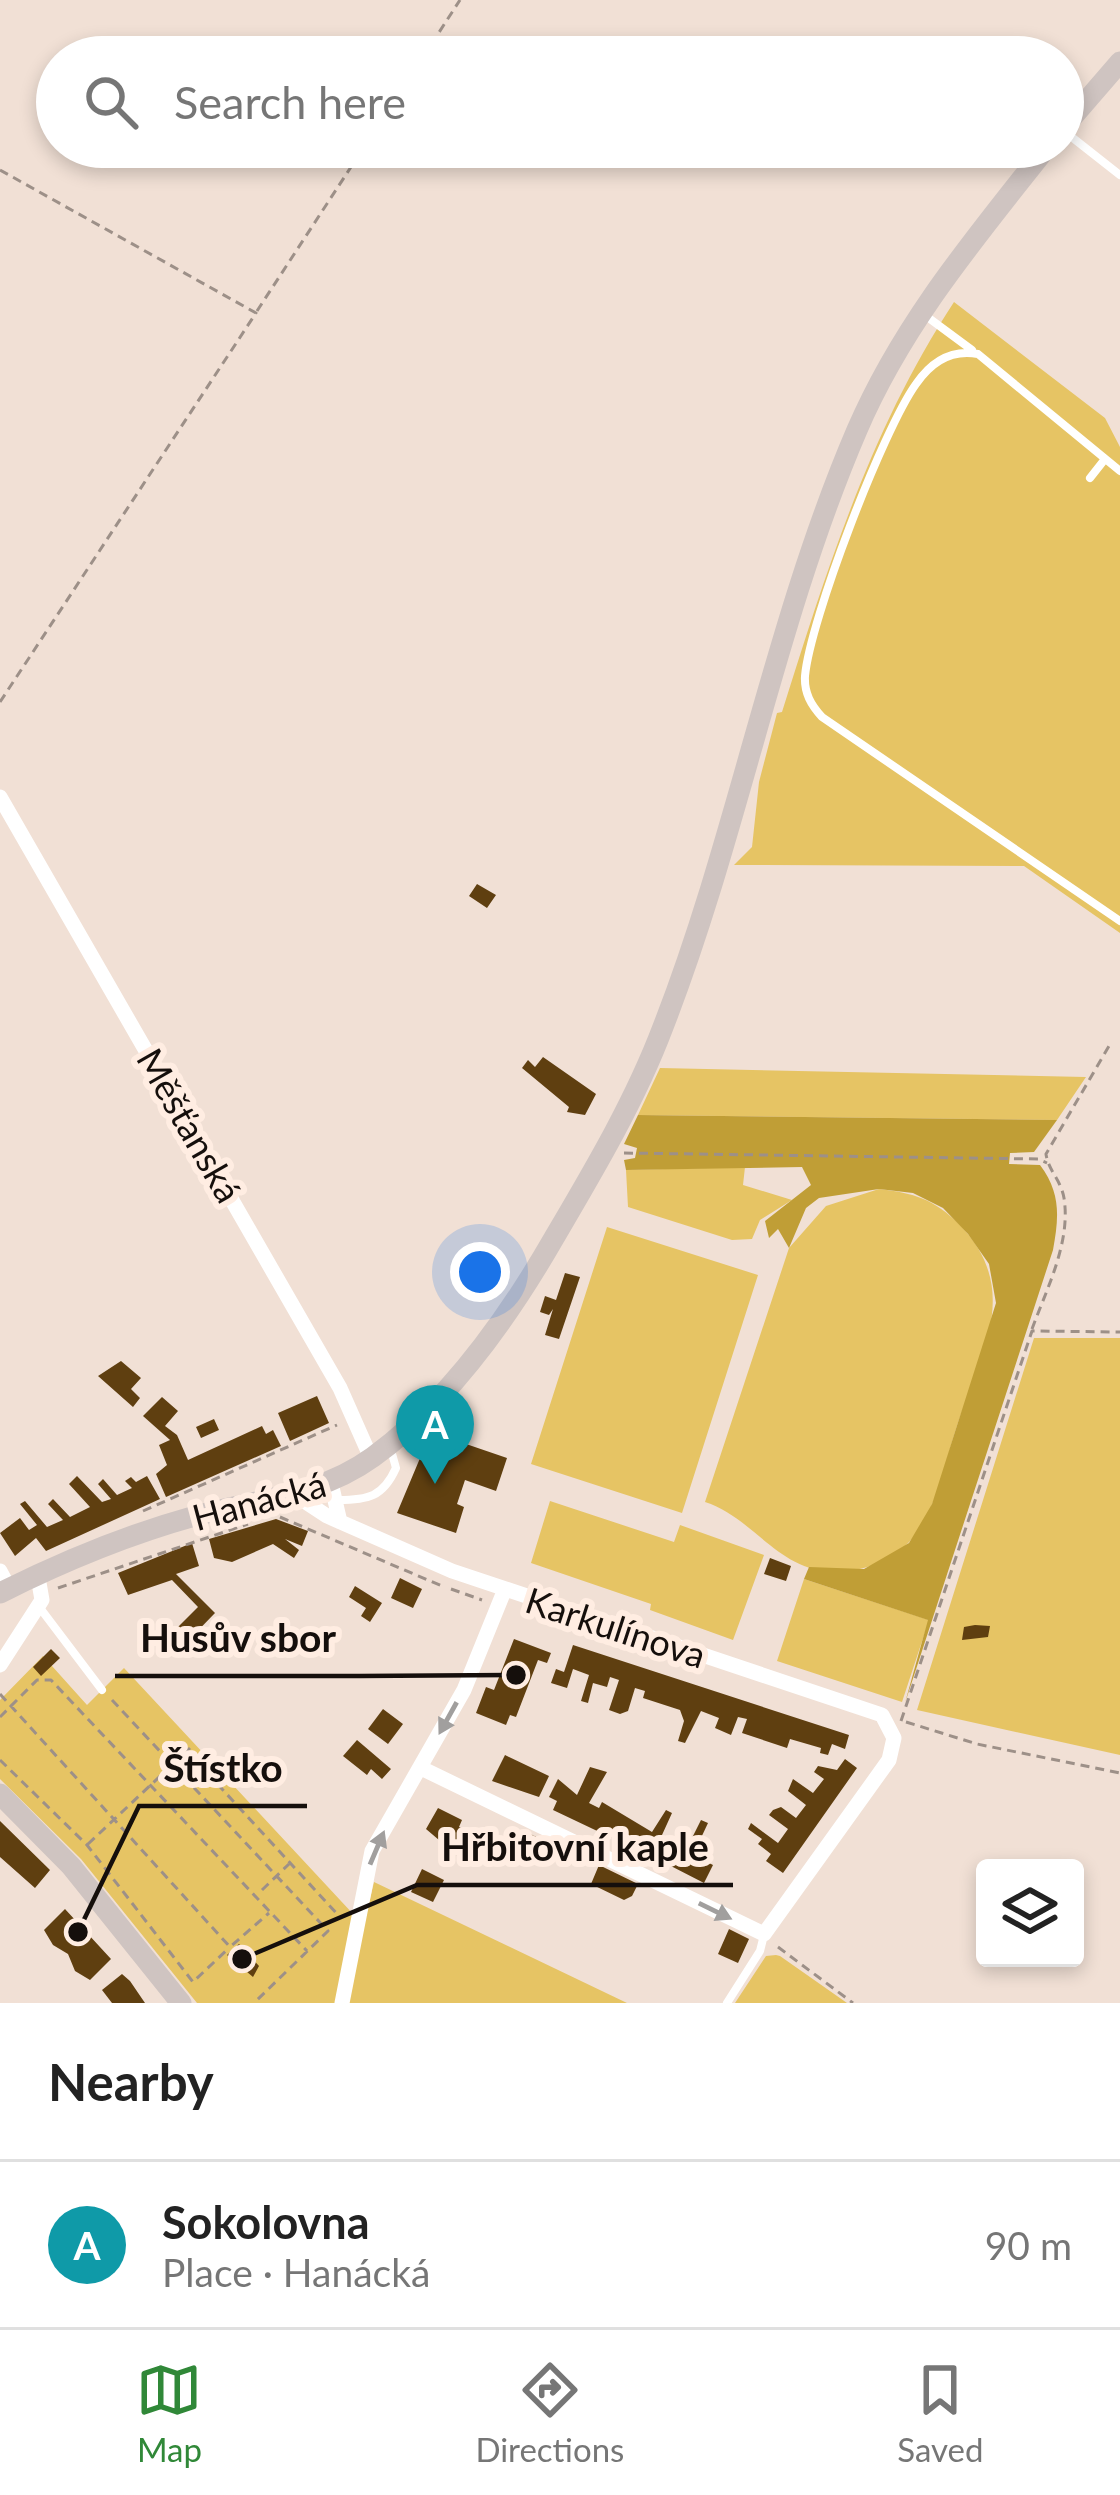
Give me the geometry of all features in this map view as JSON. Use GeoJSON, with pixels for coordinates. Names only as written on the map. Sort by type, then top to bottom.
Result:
{"type":"FeatureCollection","features":[{"type":"Feature","properties":{"kind":"street"},"geometry":{"type":"LineString","coordinates":[[1084,104],[1120,62]]}},
{"type":"Feature","properties":{"kind":"street","name":"Hanácká"},"geometry":{"type":"LineString","coordinates":[[3,1584],[40,1592],[172,1523],[334,1491],[380,1452],[491,1333],[604,1153],[642,1077],[683,970],[775,654],[828,502],[878,385],[920,311],[1031,168]]}},
{"type":"Feature","properties":{"kind":"street","name":"Měšťanská"},"geometry":{"type":"LineString","coordinates":[[0,797],[355,1417],[380,1452]]}},
{"type":"Feature","properties":{"kind":"street"},"geometry":{"type":"LineString","coordinates":[[334,1491],[340,1522]]}},
{"type":"Feature","properties":{"kind":"street","name":"Karkulínova"},"geometry":{"type":"LineString","coordinates":[[296,1495],[340,1522],[501,1597],[881,1715],[896,1725]]}},
{"type":"Feature","properties":{"kind":"street"},"geometry":{"type":"LineString","coordinates":[[0,1665],[40,1592]]}},
{"type":"Feature","properties":{"kind":"street"},"geometry":{"type":"LineString","coordinates":[[342,2003],[372,1851],[464,1690],[501,1597]]}},
{"type":"Feature","properties":{"kind":"street"},"geometry":{"type":"LineString","coordinates":[[421,1768],[764,1934],[889,1760],[896,1725]]}},
{"type":"Feature","properties":{"kind":"street"},"geometry":{"type":"LineString","coordinates":[[0,1794],[71,1866],[181,2003]]}},
{"type":"Feature","properties":{"kind":"lane"},"geometry":{"type":"LineString","coordinates":[[1084,146],[1120,175]]}},
{"type":"Feature","properties":{"kind":"lane"},"geometry":{"type":"LineString","coordinates":[[920,311],[1120,471]]}},
{"type":"Feature","properties":{"kind":"lane"},"geometry":{"type":"LineString","coordinates":[[978,354],[961,351],[942,358],[907,399],[843,550],[807,664],[806,693],[822,717],[840,731],[1120,921]]}},
{"type":"Feature","properties":{"kind":"lane"},"geometry":{"type":"LineString","coordinates":[[1090,478],[1105,459]]}},
{"type":"Feature","properties":{"kind":"lane"},"geometry":{"type":"LineString","coordinates":[[334,1491],[368,1499],[383,1492],[396,1468],[380,1452]]}},
{"type":"Feature","properties":{"kind":"lane"},"geometry":{"type":"LineString","coordinates":[[40,1592],[102,1690]]}},
{"type":"Feature","properties":{"kind":"lane"},"geometry":{"type":"LineString","coordinates":[[727,2003],[760,1951],[764,1934]]}},
{"type":"Feature","properties":{"kind":"path"},"geometry":{"type":"LineString","coordinates":[[437,36],[460,0]]}},
{"type":"Feature","properties":{"kind":"path"},"geometry":{"type":"LineString","coordinates":[[0,702],[350,168]]}},
{"type":"Feature","properties":{"kind":"path"},"geometry":{"type":"LineString","coordinates":[[0,170],[256,313]]}},
{"type":"Feature","properties":{"kind":"path"},"geometry":{"type":"LineString","coordinates":[[1047,1163],[1050,1140],[1109,1046]]}},
{"type":"Feature","properties":{"kind":"path"},"geometry":{"type":"LineString","coordinates":[[604,1153],[1015,1158],[1047,1163],[1059,1179],[1066,1213],[1060,1251],[896,1725],[1120,1773]]}},
{"type":"Feature","properties":{"kind":"path"},"geometry":{"type":"LineString","coordinates":[[1032,1330],[1120,1332]]}},
{"type":"Feature","properties":{"kind":"path"},"geometry":{"type":"LineString","coordinates":[[131,1516],[355,1417]]}},
{"type":"Feature","properties":{"kind":"path"},"geometry":{"type":"LineString","coordinates":[[274,1517],[501,1597]]}},
{"type":"Feature","properties":{"kind":"path"},"geometry":{"type":"LineString","coordinates":[[40,1592],[255,1522]]}},
{"type":"Feature","properties":{"kind":"path"},"geometry":{"type":"LineString","coordinates":[[0,1717],[38,1680],[51,1680],[307,1951]]}},
{"type":"Feature","properties":{"kind":"path"},"geometry":{"type":"LineString","coordinates":[[102,1690],[328,1931],[254,2003]]}},
{"type":"Feature","properties":{"kind":"path"},"geometry":{"type":"LineString","coordinates":[[0,1694],[230,1947]]}},
{"type":"Feature","properties":{"kind":"path"},"geometry":{"type":"LineString","coordinates":[[87,1845],[188,1750],[339,1916]]}},
{"type":"Feature","properties":{"kind":"path"},"geometry":{"type":"LineString","coordinates":[[0,1760],[87,1845],[193,1982],[269,1913]]}},
{"type":"Feature","properties":{"kind":"path"},"geometry":{"type":"LineString","coordinates":[[262,1890],[290,1863]]}},
{"type":"Feature","properties":{"kind":"path"},"geometry":{"type":"LineString","coordinates":[[764,1934],[853,2003]]}},
{"type":"Feature","properties":{"kind":"shaded area"},"geometry":{"type":"Polygon","coordinates":[[[954,302],[1105,418],[1120,447],[1120,933],[1024,866],[734,865],[752,847],[759,782],[777,713],[782,712],[854,501],[898,399],[954,302]]]}},
{"type":"Feature","properties":{"kind":"shaded area"},"geometry":{"type":"Polygon","coordinates":[[[660,1068],[1086,1077],[1057,1120],[638,1115],[660,1068]]]}},
{"type":"Feature","properties":{"kind":"shaded area"},"geometry":{"type":"Polygon","coordinates":[[[638,1115],[1057,1120],[1034,1152],[1010,1153],[1009,1164],[1040,1165],[1052,1185],[1057,1216],[1053,1250],[905,1703],[928,1620],[804,1579],[809,1567],[864,1569],[909,1543],[932,1504],[996,1303],[989,1264],[943,1208],[913,1193],[879,1189],[819,1198],[806,1208],[789,1248],[778,1229],[769,1238],[765,1221],[811,1185],[802,1167],[626,1170],[624,1160],[635,1158],[637,1148],[624,1144],[638,1115]]]}},
{"type":"Feature","properties":{"kind":"shaded area"},"geometry":{"type":"Polygon","coordinates":[[[745,1167],[743,1185],[792,1200],[760,1220],[752,1239],[732,1240],[628,1207],[626,1170],[745,1167]]]}},
{"type":"Feature","properties":{"kind":"shaded area"},"geometry":{"type":"Polygon","coordinates":[[[879,1189],[923,1199],[960,1225],[979,1250],[989,1274],[991,1324],[937,1491],[915,1535],[898,1552],[874,1565],[838,1572],[817,1570],[783,1555],[738,1520],[705,1502],[789,1248],[826,1206],[879,1189]]]}},
{"type":"Feature","properties":{"kind":"shaded area"},"geometry":{"type":"Polygon","coordinates":[[[607,1227],[758,1275],[682,1513],[531,1464],[607,1227]]]}},
{"type":"Feature","properties":{"kind":"shaded area"},"geometry":{"type":"Polygon","coordinates":[[[1034,1338],[1120,1338],[1120,1755],[917,1710],[1034,1338]]]}},
{"type":"Feature","properties":{"kind":"shaded area"},"geometry":{"type":"Polygon","coordinates":[[[550,1501],[674,1542],[680,1525],[764,1555],[733,1640],[650,1610],[651,1604],[531,1563],[550,1501]]]}},
{"type":"Feature","properties":{"kind":"shaded area"},"geometry":{"type":"Polygon","coordinates":[[[804,1579],[929,1620],[902,1702],[777,1661],[804,1579]]]}},
{"type":"Feature","properties":{"kind":"shaded area"},"geometry":{"type":"Polygon","coordinates":[[[43,1656],[87,1705],[124,1668],[354,1915],[337,2003],[197,2003],[81,1859],[0,1779],[0,1700],[43,1656]]]}},
{"type":"Feature","properties":{"kind":"shaded area"},"geometry":{"type":"Polygon","coordinates":[[[374,1882],[627,2003],[346,2003],[374,1882]]]}},
{"type":"Feature","properties":{"kind":"shaded area"},"geometry":{"type":"Polygon","coordinates":[[[776,1955],[847,2003],[735,2003],[766,1956],[776,1955]]]}},
{"type":"Feature","properties":{"kind":"building"},"geometry":{"type":"Polygon","coordinates":[[[477,884],[496,895],[487,908],[469,896],[477,884]]]}},
{"type":"Feature","properties":{"kind":"building"},"geometry":{"type":"Polygon","coordinates":[[[543,1057],[596,1094],[585,1115],[567,1112],[569,1107],[522,1068],[528,1060],[535,1067],[543,1057]]]}},
{"type":"Feature","properties":{"kind":"building"},"geometry":{"type":"Polygon","coordinates":[[[565,1273],[580,1277],[559,1339],[545,1335],[553,1309],[549,1315],[540,1312],[545,1296],[556,1300],[565,1273]]]}},
{"type":"Feature","properties":{"kind":"building"},"geometry":{"type":"Polygon","coordinates":[[[121,1361],[141,1378],[131,1389],[140,1398],[133,1407],[98,1376],[121,1361]]]}},
{"type":"Feature","properties":{"kind":"building"},"geometry":{"type":"Polygon","coordinates":[[[317,1396],[329,1423],[290,1441],[278,1413],[317,1396]]]}},
{"type":"Feature","properties":{"kind":"building"},"geometry":{"type":"Polygon","coordinates":[[[162,1397],[178,1411],[165,1426],[177,1435],[188,1460],[262,1426],[266,1434],[273,1430],[281,1446],[166,1497],[156,1474],[167,1465],[159,1445],[170,1440],[143,1416],[162,1397]]]}},
{"type":"Feature","properties":{"kind":"building"},"geometry":{"type":"Polygon","coordinates":[[[214,1419],[219,1430],[201,1438],[196,1427],[214,1419]]]}},
{"type":"Feature","properties":{"kind":"building"},"geometry":{"type":"Polygon","coordinates":[[[431,1432],[507,1458],[496,1491],[465,1480],[457,1504],[464,1507],[456,1533],[397,1513],[431,1432]]]}},
{"type":"Feature","properties":{"kind":"building"},"geometry":{"type":"Polygon","coordinates":[[[77,1476],[102,1502],[111,1499],[98,1484],[103,1479],[117,1495],[132,1488],[125,1481],[131,1477],[136,1482],[147,1476],[160,1499],[46,1551],[36,1538],[15,1556],[0,1533],[20,1518],[29,1530],[37,1525],[20,1504],[25,1501],[47,1527],[63,1520],[48,1504],[53,1499],[70,1517],[90,1507],[69,1484],[77,1476]]]}},
{"type":"Feature","properties":{"kind":"building"},"geometry":{"type":"Polygon","coordinates":[[[276,1519],[308,1531],[302,1546],[285,1539],[299,1550],[294,1558],[273,1544],[232,1562],[214,1558],[209,1539],[276,1519]]]}},
{"type":"Feature","properties":{"kind":"building"},"geometry":{"type":"Polygon","coordinates":[[[192,1543],[199,1566],[176,1574],[215,1613],[184,1645],[172,1633],[198,1607],[172,1580],[128,1595],[118,1573],[192,1543]]]}},
{"type":"Feature","properties":{"kind":"building"},"geometry":{"type":"Polygon","coordinates":[[[770,1558],[791,1566],[786,1581],[764,1574],[770,1558]]]}},
{"type":"Feature","properties":{"kind":"building"},"geometry":{"type":"Polygon","coordinates":[[[400,1578],[422,1589],[413,1608],[391,1598],[400,1578]]]}},
{"type":"Feature","properties":{"kind":"building"},"geometry":{"type":"Polygon","coordinates":[[[355,1586],[382,1603],[370,1622],[361,1616],[366,1608],[349,1597],[355,1586]]]}},
{"type":"Feature","properties":{"kind":"building"},"geometry":{"type":"Polygon","coordinates":[[[990,1626],[988,1637],[962,1640],[964,1627],[990,1626]]]}},
{"type":"Feature","properties":{"kind":"building"},"geometry":{"type":"Polygon","coordinates":[[[514,1639],[551,1653],[547,1663],[538,1660],[516,1717],[510,1715],[506,1725],[476,1713],[486,1687],[494,1690],[514,1639]]]}},
{"type":"Feature","properties":{"kind":"building"},"geometry":{"type":"Polygon","coordinates":[[[573,1645],[849,1735],[845,1749],[832,1744],[828,1755],[820,1753],[821,1748],[790,1739],[787,1748],[742,1733],[747,1719],[738,1717],[731,1735],[715,1728],[719,1718],[701,1711],[685,1743],[678,1741],[684,1721],[680,1710],[643,1698],[645,1691],[635,1688],[628,1711],[620,1714],[609,1710],[619,1680],[610,1677],[607,1687],[593,1683],[588,1703],[581,1701],[589,1675],[573,1669],[567,1688],[551,1683],[556,1669],[564,1672],[573,1645]]]}},
{"type":"Feature","properties":{"kind":"building"},"geometry":{"type":"Polygon","coordinates":[[[51,1649],[60,1658],[41,1676],[33,1667],[51,1649]]]}},
{"type":"Feature","properties":{"kind":"building"},"geometry":{"type":"Polygon","coordinates":[[[383,1709],[403,1724],[388,1744],[368,1729],[383,1709]]]}},
{"type":"Feature","properties":{"kind":"building"},"geometry":{"type":"Polygon","coordinates":[[[357,1740],[391,1769],[382,1779],[371,1769],[367,1775],[343,1756],[357,1740]]]}},
{"type":"Feature","properties":{"kind":"building"},"geometry":{"type":"Polygon","coordinates":[[[505,1755],[549,1776],[539,1797],[492,1781],[505,1755]]]}},
{"type":"Feature","properties":{"kind":"building"},"geometry":{"type":"Polygon","coordinates":[[[845,1759],[857,1768],[783,1873],[766,1861],[771,1854],[748,1829],[751,1823],[778,1843],[788,1829],[769,1815],[781,1807],[796,1818],[806,1805],[788,1791],[793,1779],[813,1793],[824,1779],[814,1772],[818,1766],[837,1770],[845,1759]]]}},
{"type":"Feature","properties":{"kind":"building"},"geometry":{"type":"Polygon","coordinates":[[[590,1767],[607,1772],[589,1803],[599,1808],[602,1802],[652,1832],[666,1810],[672,1813],[652,1857],[553,1810],[557,1801],[549,1797],[558,1779],[577,1795],[590,1767]]]}},
{"type":"Feature","properties":{"kind":"building"},"geometry":{"type":"Polygon","coordinates":[[[438,1808],[462,1820],[459,1827],[471,1832],[459,1857],[426,1829],[438,1808]]]}},
{"type":"Feature","properties":{"kind":"building"},"geometry":{"type":"Polygon","coordinates":[[[701,1820],[708,1823],[693,1855],[713,1865],[704,1883],[667,1864],[680,1837],[690,1842],[701,1820]]]}},
{"type":"Feature","properties":{"kind":"building"},"geometry":{"type":"Polygon","coordinates":[[[0,1821],[50,1870],[35,1888],[0,1857],[0,1821]]]}},
{"type":"Feature","properties":{"kind":"building"},"geometry":{"type":"Polygon","coordinates":[[[522,1830],[547,1842],[538,1861],[513,1849],[522,1830]]]}},
{"type":"Feature","properties":{"kind":"building"},"geometry":{"type":"Polygon","coordinates":[[[599,1865],[638,1884],[632,1896],[624,1900],[591,1884],[599,1865]]]}},
{"type":"Feature","properties":{"kind":"building"},"geometry":{"type":"Polygon","coordinates":[[[422,1869],[444,1880],[433,1902],[411,1892],[422,1869]]]}},
{"type":"Feature","properties":{"kind":"building"},"geometry":{"type":"Polygon","coordinates":[[[65,1909],[111,1959],[90,1980],[75,1971],[68,1954],[53,1945],[44,1930],[65,1909]]]}},
{"type":"Feature","properties":{"kind":"building"},"geometry":{"type":"Polygon","coordinates":[[[729,1929],[749,1939],[738,1963],[718,1954],[729,1929]]]}},
{"type":"Feature","properties":{"kind":"building"},"geometry":{"type":"Polygon","coordinates":[[[239,1944],[259,1966],[253,1977],[227,1955],[239,1944]]]}},
{"type":"Feature","properties":{"kind":"building"},"geometry":{"type":"Polygon","coordinates":[[[122,1974],[145,2003],[112,2003],[102,1990],[122,1974]]]}},
{"type":"Feature","properties":{"kind":"place","name":"Sokolovna"},"geometry":{"type":"Point","coordinates":[435,1484]}},
{"type":"Feature","properties":{"kind":"place","name":"Husův sbor"},"geometry":{"type":"Point","coordinates":[516,1675]}},
{"type":"Feature","properties":{"kind":"place","name":"Štístko"},"geometry":{"type":"Point","coordinates":[78,1932]}},
{"type":"Feature","properties":{"kind":"place","name":"Hřbitovní kaple"},"geometry":{"type":"Point","coordinates":[242,1959]}}]}
